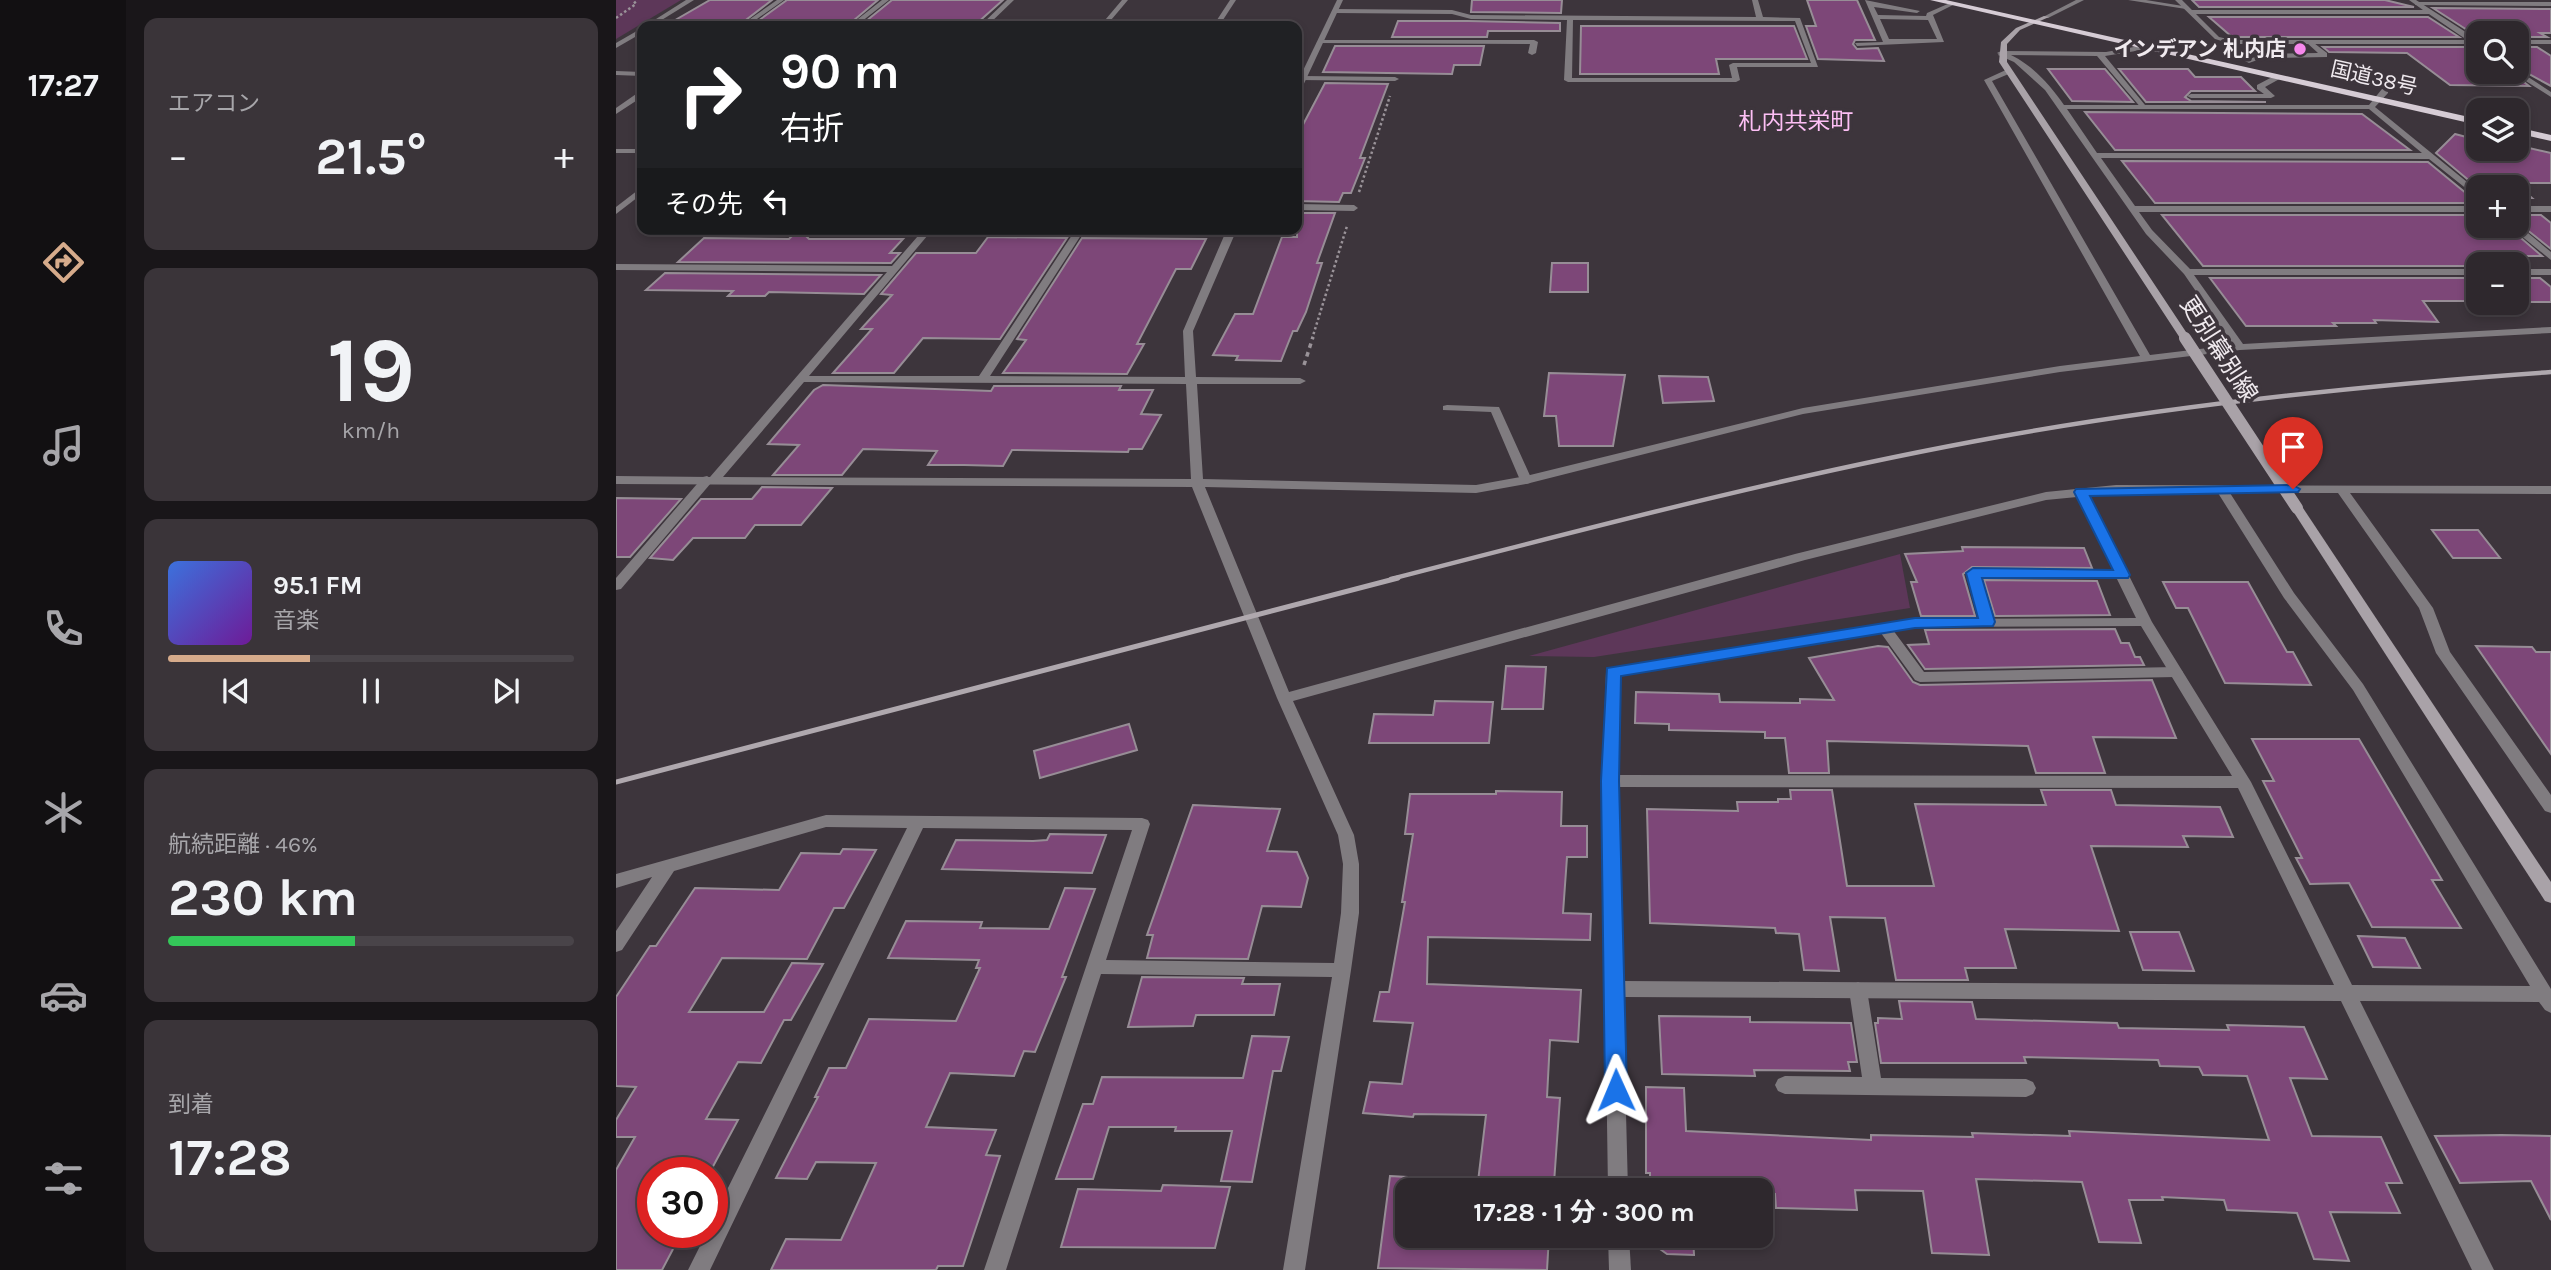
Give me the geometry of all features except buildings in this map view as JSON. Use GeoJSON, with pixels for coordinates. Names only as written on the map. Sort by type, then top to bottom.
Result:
{"type":"FeatureCollection","features":[{"type":"Feature","properties":{"kind":"highway","name":"国道38号"},"geometry":{"type":"LineString","coordinates":[[1934,0],[2466,118]]}},
{"type":"Feature","properties":{"kind":"highway","name":"国道38号"},"geometry":{"type":"LineString","coordinates":[[1971,0],[2249,61],[2378,99],[2466,110]]}},
{"type":"Feature","properties":{"kind":"highway"},"geometry":{"type":"LineString","coordinates":[[2529,123],[2551,127]]}},
{"type":"Feature","properties":{"kind":"highway"},"geometry":{"type":"LineString","coordinates":[[2529,133],[2551,138]]}},
{"type":"Feature","properties":{"kind":"main road"},"geometry":{"type":"LineString","coordinates":[[2000,53],[2003,43],[2018,29],[2046,17]]}},
{"type":"Feature","properties":{"kind":"main road","name":"更別幕別線"},"geometry":{"type":"LineString","coordinates":[[2000,53],[2008,71],[2551,896]]}},
{"type":"Feature","properties":{"kind":"street"},"geometry":{"type":"LineString","coordinates":[[656,21],[691,0]]}},
{"type":"Feature","properties":{"kind":"street"},"geometry":{"type":"LineString","coordinates":[[750,21],[781,0]]}},
{"type":"Feature","properties":{"kind":"street"},"geometry":{"type":"LineString","coordinates":[[859,21],[886,0]]}},
{"type":"Feature","properties":{"kind":"street"},"geometry":{"type":"LineString","coordinates":[[988,21],[1011,0]]}},
{"type":"Feature","properties":{"kind":"street"},"geometry":{"type":"LineString","coordinates":[[1107,21],[1125,0]]}},
{"type":"Feature","properties":{"kind":"street"},"geometry":{"type":"LineString","coordinates":[[1219,21],[1233,0]]}},
{"type":"Feature","properties":{"kind":"street"},"geometry":{"type":"LineString","coordinates":[[1302,74],[1340,0]]}},
{"type":"Feature","properties":{"kind":"street"},"geometry":{"type":"LineString","coordinates":[[1755,0],[1760,19]]}},
{"type":"Feature","properties":{"kind":"street"},"geometry":{"type":"LineString","coordinates":[[2046,17],[2081,0]]}},
{"type":"Feature","properties":{"kind":"street"},"geometry":{"type":"LineString","coordinates":[[2131,0],[2188,9],[2430,12]]}},
{"type":"Feature","properties":{"kind":"street"},"geometry":{"type":"LineString","coordinates":[[2178,0],[2217,38],[2232,42],[2466,43]]}},
{"type":"Feature","properties":{"kind":"street"},"geometry":{"type":"LineString","coordinates":[[2295,0],[2310,12]]}},
{"type":"Feature","properties":{"kind":"street"},"geometry":{"type":"LineString","coordinates":[[1869,2],[1929,16],[1942,41],[1886,41]]}},
{"type":"Feature","properties":{"kind":"street"},"geometry":{"type":"LineString","coordinates":[[1857,44],[1888,44],[1869,2]]}},
{"type":"Feature","properties":{"kind":"street"},"geometry":{"type":"LineString","coordinates":[[2415,2],[2551,5]]}},
{"type":"Feature","properties":{"kind":"street"},"geometry":{"type":"LineString","coordinates":[[2415,2],[2466,36]]}},
{"type":"Feature","properties":{"kind":"street"},"geometry":{"type":"LineString","coordinates":[[1876,17],[1929,16],[1952,4]]}},
{"type":"Feature","properties":{"kind":"street"},"geometry":{"type":"LineString","coordinates":[[1335,11],[1452,12],[1471,17],[1798,19],[1815,65],[1733,65],[1736,80],[1568,80],[1570,18]]}},
{"type":"Feature","properties":{"kind":"street"},"geometry":{"type":"LineString","coordinates":[[616,46],[637,33]]}},
{"type":"Feature","properties":{"kind":"street"},"geometry":{"type":"LineString","coordinates":[[1320,42],[1534,42],[1532,52]]}},
{"type":"Feature","properties":{"kind":"street"},"geometry":{"type":"LineString","coordinates":[[2249,61],[2262,56],[2324,55],[2310,42]]}},
{"type":"Feature","properties":{"kind":"street"},"geometry":{"type":"LineString","coordinates":[[2529,43],[2551,43]]}},
{"type":"Feature","properties":{"kind":"street"},"geometry":{"type":"LineString","coordinates":[[2000,53],[2099,54],[2127,52],[2145,47]]}},
{"type":"Feature","properties":{"kind":"street"},"geometry":{"type":"LineString","coordinates":[[2000,53],[2017,60],[2048,88],[2150,232],[2187,272],[2240,346]]}},
{"type":"Feature","properties":{"kind":"street"},"geometry":{"type":"LineString","coordinates":[[2099,54],[2142,107]]}},
{"type":"Feature","properties":{"kind":"street"},"geometry":{"type":"LineString","coordinates":[[2008,71],[1988,80],[2147,358]]}},
{"type":"Feature","properties":{"kind":"street"},"geometry":{"type":"LineString","coordinates":[[616,74],[637,74]]}},
{"type":"Feature","properties":{"kind":"street"},"geometry":{"type":"LineString","coordinates":[[1302,76],[1395,79]]}},
{"type":"Feature","properties":{"kind":"street"},"geometry":{"type":"LineString","coordinates":[[2191,96],[2271,96],[2260,87],[2279,77]]}},
{"type":"Feature","properties":{"kind":"street"},"geometry":{"type":"LineString","coordinates":[[2529,80],[2551,95]]}},
{"type":"Feature","properties":{"kind":"street"},"geometry":{"type":"LineString","coordinates":[[2183,87],[2201,107]]}},
{"type":"Feature","properties":{"kind":"street"},"geometry":{"type":"LineString","coordinates":[[616,112],[637,97]]}},
{"type":"Feature","properties":{"kind":"street"},"geometry":{"type":"LineString","coordinates":[[2063,107],[2201,107],[2378,99],[2431,156],[2466,185]]}},
{"type":"Feature","properties":{"kind":"street"},"geometry":{"type":"LineString","coordinates":[[616,151],[637,151]]}},
{"type":"Feature","properties":{"kind":"street"},"geometry":{"type":"LineString","coordinates":[[2095,155],[2431,156]]}},
{"type":"Feature","properties":{"kind":"street"},"geometry":{"type":"LineString","coordinates":[[618,207],[637,194]]}},
{"type":"Feature","properties":{"kind":"street"},"geometry":{"type":"LineString","coordinates":[[618,207],[637,205]]}},
{"type":"Feature","properties":{"kind":"street"},"geometry":{"type":"LineString","coordinates":[[1302,207],[1354,208]]}},
{"type":"Feature","properties":{"kind":"street"},"geometry":{"type":"LineString","coordinates":[[2134,209],[2466,209]]}},
{"type":"Feature","properties":{"kind":"street"},"geometry":{"type":"LineString","coordinates":[[2529,209],[2551,209]]}},
{"type":"Feature","properties":{"kind":"street"},"geometry":{"type":"LineString","coordinates":[[616,586],[801,379],[924,235]]}},
{"type":"Feature","properties":{"kind":"street"},"geometry":{"type":"LineString","coordinates":[[982,380],[1077,235]]}},
{"type":"Feature","properties":{"kind":"street"},"geometry":{"type":"LineString","coordinates":[[1229,235],[1188,331],[1197,483],[1284,698],[1346,835],[1351,864],[1350,913],[1342,970],[1294,1270]]}},
{"type":"Feature","properties":{"kind":"street"},"geometry":{"type":"LineString","coordinates":[[2528,238],[2551,257]]}},
{"type":"Feature","properties":{"kind":"street"},"geometry":{"type":"LineString","coordinates":[[616,267],[895,269]]}},
{"type":"Feature","properties":{"kind":"street"},"geometry":{"type":"LineString","coordinates":[[2187,272],[2466,272]]}},
{"type":"Feature","properties":{"kind":"street"},"geometry":{"type":"LineString","coordinates":[[2529,272],[2551,272]]}},
{"type":"Feature","properties":{"kind":"street"},"geometry":{"type":"LineString","coordinates":[[616,480],[1197,483],[1476,489],[1525,480],[1803,411],[2147,358],[2240,346],[2551,330]]}},
{"type":"Feature","properties":{"kind":"street"},"geometry":{"type":"LineString","coordinates":[[801,379],[1300,381]]}},
{"type":"Feature","properties":{"kind":"street"},"geometry":{"type":"LineString","coordinates":[[1447,408],[1494,409],[1525,480]]}},
{"type":"Feature","properties":{"kind":"street"},"geometry":{"type":"LineString","coordinates":[[1284,698],[1800,557],[2046,496],[2081,492],[2221,488],[2551,490]]}},
{"type":"Feature","properties":{"kind":"street"},"geometry":{"type":"LineString","coordinates":[[2221,488],[2289,595],[2358,687],[2548,1000]]}},
{"type":"Feature","properties":{"kind":"street"},"geometry":{"type":"LineString","coordinates":[[2341,489],[2426,608],[2443,653],[2551,807]]}},
{"type":"Feature","properties":{"kind":"street"},"geometry":{"type":"LineString","coordinates":[[2081,492],[2146,622],[2243,782],[2483,1270]]}},
{"type":"Feature","properties":{"kind":"street"},"geometry":{"type":"LineString","coordinates":[[1987,622],[1973,573],[2122,575]]}},
{"type":"Feature","properties":{"kind":"street"},"geometry":{"type":"LineString","coordinates":[[1618,1178],[1610,781],[1613,672],[1915,623],[2146,622]]}},
{"type":"Feature","properties":{"kind":"street"},"geometry":{"type":"LineString","coordinates":[[1885,629],[1920,677],[2176,672]]}},
{"type":"Feature","properties":{"kind":"street"},"geometry":{"type":"LineString","coordinates":[[1610,781],[2243,782]]}},
{"type":"Feature","properties":{"kind":"street"},"geometry":{"type":"LineString","coordinates":[[616,881],[826,821],[1142,824],[995,1270]]}},
{"type":"Feature","properties":{"kind":"street"},"geometry":{"type":"LineString","coordinates":[[699,1270],[918,822]]}},
{"type":"Feature","properties":{"kind":"street"},"geometry":{"type":"LineString","coordinates":[[616,945],[668,866]]}},
{"type":"Feature","properties":{"kind":"street"},"geometry":{"type":"LineString","coordinates":[[1095,967],[1342,970]]}},
{"type":"Feature","properties":{"kind":"street"},"geometry":{"type":"LineString","coordinates":[[1614,989],[2346,993],[2548,1000]]}},
{"type":"Feature","properties":{"kind":"street"},"geometry":{"type":"LineString","coordinates":[[1858,990],[1873,1086]]}},
{"type":"Feature","properties":{"kind":"street"},"geometry":{"type":"LineString","coordinates":[[1785,1085],[2026,1088]]}},
{"type":"Feature","properties":{"kind":"street"},"geometry":{"type":"LineString","coordinates":[[1619,1248],[1620,1270]]}},
{"type":"Feature","properties":{"kind":"path"},"geometry":{"type":"LineString","coordinates":[[616,18],[636,4],[633,0]]}},
{"type":"Feature","properties":{"kind":"shaded area"},"geometry":{"type":"Polygon","coordinates":[[[616,0],[681,0],[646,21],[637,21],[637,26],[616,39],[616,0]]]}},
{"type":"Feature","properties":{"kind":"shaded area"},"geometry":{"type":"Polygon","coordinates":[[[1900,554],[1910,608],[1594,657],[1529,656],[1900,554]]]}},
{"type":"Feature","properties":{"kind":"railway"},"geometry":{"type":"LineString","coordinates":[[1391,579],[1769,484],[1998,437],[2273,397],[2551,372]]}},
{"type":"Feature","properties":{"kind":"railway"},"geometry":{"type":"LineString","coordinates":[[616,782],[1398,578]]}},
{"type":"Feature","properties":{"kind":"place","name":"インデアン 札内店"},"geometry":{"type":"Point","coordinates":[2300,49]}},
{"type":"Feature","properties":{"kind":"district","name":"札内共栄町"},"geometry":{"type":"Point","coordinates":[1796,121]}},
{"type":"Feature","properties":{"kind":"route"},"geometry":{"type":"LineString","coordinates":[[1616,1090],[1610,781],[1613,672],[1915,623],[1987,622],[1973,573],[2122,575],[2081,492],[2116,489],[2293,489]]}}]}
